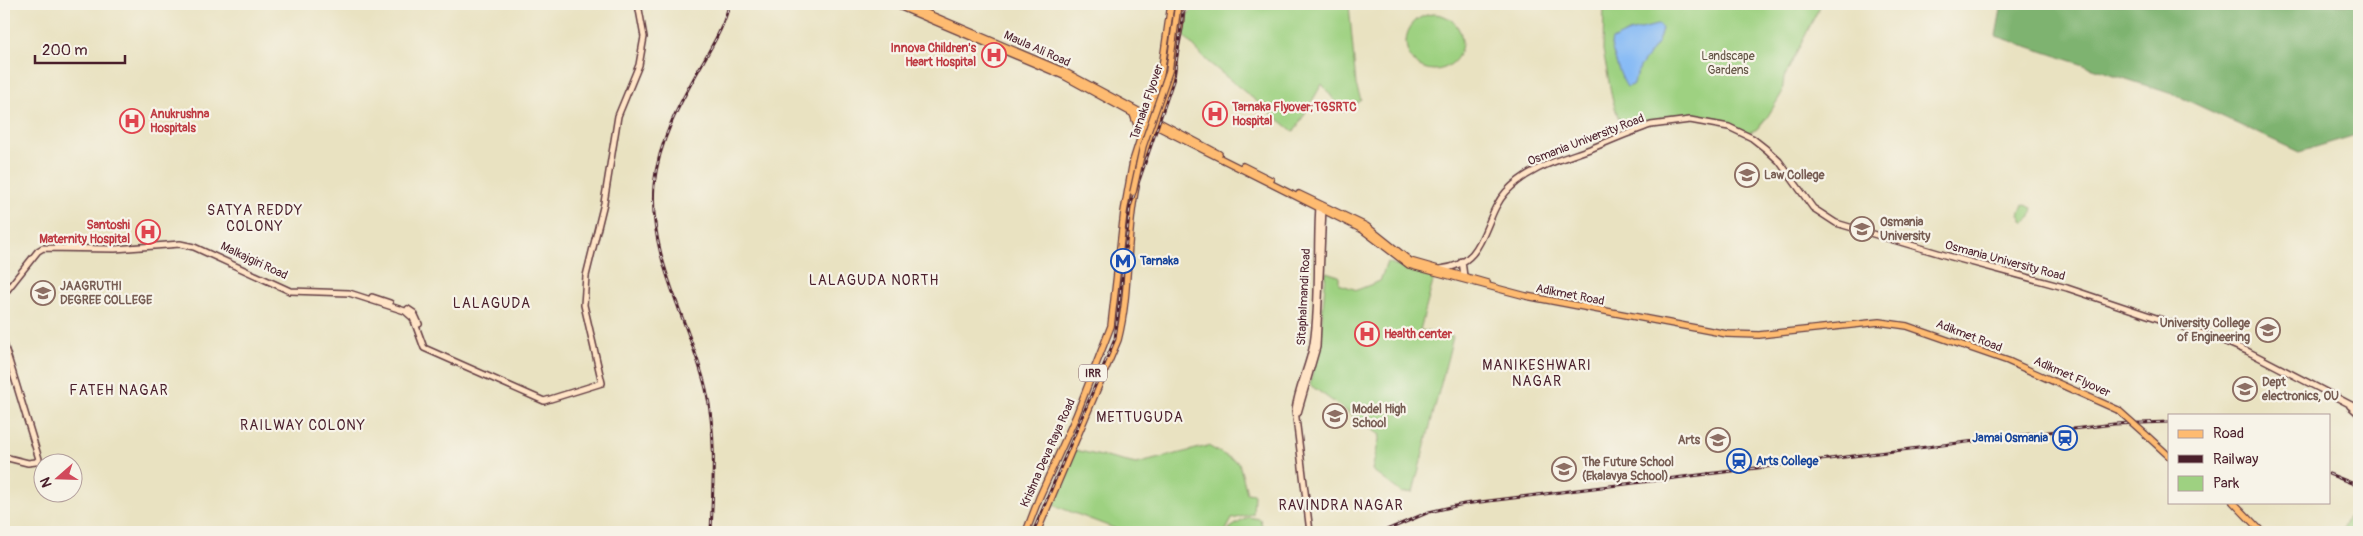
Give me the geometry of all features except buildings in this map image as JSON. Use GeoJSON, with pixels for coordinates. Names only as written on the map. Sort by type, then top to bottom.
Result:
{"type":"FeatureCollection","features":[{"type":"Feature","properties":{"kind":"main road"},"geometry":{"type":"LineString","coordinates":[[427,350],[544,401],[602,383],[584,305],[586,284],[604,203],[618,116],[640,57],[644,37],[638,4]]}},
{"type":"Feature","properties":{"kind":"main road","name":"Maula Ali Road"},"geometry":{"type":"LineString","coordinates":[[894,4],[1050,65],[1146,117]]}},
{"type":"Feature","properties":{"kind":"main road","name":"Maula Ali Road"},"geometry":{"type":"LineString","coordinates":[[906,4],[921,13],[1023,57],[1133,113],[1146,117]]}},
{"type":"Feature","properties":{"kind":"main road","name":"Krishna Deva Raya Road"},"geometry":{"type":"LineString","coordinates":[[1026,532],[1093,375],[1112,319],[1132,161],[1161,74],[1171,4]]}},
{"type":"Feature","properties":{"kind":"main road","name":"Tarnaka Flyover"},"geometry":{"type":"LineString","coordinates":[[1125,205],[1131,192],[1140,146],[1167,70],[1177,4]]}},
{"type":"Feature","properties":{"kind":"main road","name":"Krishna Deva Raya Road"},"geometry":{"type":"LineString","coordinates":[[1036,532],[1118,340],[1122,319],[1132,206],[1150,136],[1158,123],[1160,109],[1176,52],[1182,4]]}},
{"type":"Feature","properties":{"kind":"main road"},"geometry":{"type":"LineString","coordinates":[[1133,113],[1140,133]]}},
{"type":"Feature","properties":{"kind":"main road"},"geometry":{"type":"LineString","coordinates":[[1146,117],[1321,206],[1363,230],[1404,263],[1433,270]]}},
{"type":"Feature","properties":{"kind":"main road","name":"Osmania University Road"},"geometry":{"type":"LineString","coordinates":[[1433,270],[1462,261],[1477,249],[1500,199],[1528,172],[1651,125],[1665,122],[1702,121],[1729,127],[1752,138],[1779,161],[1813,208],[1836,223],[2067,288],[2203,334],[2247,351],[2359,409]]}},
{"type":"Feature","properties":{"kind":"main road"},"geometry":{"type":"LineString","coordinates":[[1158,123],[1164,130],[1321,206]]}},
{"type":"Feature","properties":{"kind":"main road"},"geometry":{"type":"LineString","coordinates":[[1150,136],[1164,130]]}},
{"type":"Feature","properties":{"kind":"main road","name":"Tarnaka Flyover"},"geometry":{"type":"LineString","coordinates":[[1131,192],[1132,206]]}},
{"type":"Feature","properties":{"kind":"main road","name":"Sitaphalmandi Road"},"geometry":{"type":"LineString","coordinates":[[1311,532],[1298,410],[1317,347],[1321,206]]}},
{"type":"Feature","properties":{"kind":"main road","name":"Malkajgiri Road"},"geometry":{"type":"LineString","coordinates":[[4,289],[22,266],[42,246],[111,247],[185,242],[205,248],[232,263],[291,288],[347,289],[409,309],[416,316],[427,350]]}},
{"type":"Feature","properties":{"kind":"main road","name":"Malkajgiri Road"},"geometry":{"type":"LineString","coordinates":[[4,294],[38,251],[43,248],[108,250],[180,244],[203,251],[290,291],[349,293],[405,311],[413,318],[423,346],[427,350]]}},
{"type":"Feature","properties":{"kind":"main road"},"geometry":{"type":"LineString","coordinates":[[1462,261],[1464,276]]}},
{"type":"Feature","properties":{"kind":"main road","name":"Adikmet Road"},"geometry":{"type":"LineString","coordinates":[[1433,270],[1536,295],[1727,331],[1759,332],[1852,321],[1890,321],[1932,329],[2010,361]]}},
{"type":"Feature","properties":{"kind":"main road","name":"Adikmet Road"},"geometry":{"type":"LineString","coordinates":[[1433,270],[1526,296],[1727,334],[1759,335],[1879,322],[1907,326],[2010,361]]}},
{"type":"Feature","properties":{"kind":"main road"},"geometry":{"type":"LineString","coordinates":[[4,344],[39,459],[36,462],[28,463],[4,455]]}},
{"type":"Feature","properties":{"kind":"main road"},"geometry":{"type":"LineString","coordinates":[[4,356],[36,457],[32,461],[4,455]]}},
{"type":"Feature","properties":{"kind":"main road","name":"Adikmet Flyover"},"geometry":{"type":"LineString","coordinates":[[2010,361],[2113,406],[2168,455]]}},
{"type":"Feature","properties":{"kind":"main road"},"geometry":{"type":"LineString","coordinates":[[1093,375],[1101,379]]}},
{"type":"Feature","properties":{"kind":"main road","name":"Osmania University Road"},"geometry":{"type":"LineString","coordinates":[[2350,406],[2359,414]]}},
{"type":"Feature","properties":{"kind":"main road"},"geometry":{"type":"LineString","coordinates":[[1056,460],[1064,464]]}},
{"type":"Feature","properties":{"kind":"main road"},"geometry":{"type":"LineString","coordinates":[[2236,504],[2258,528]]}},
{"type":"Feature","properties":{"kind":"green space"},"geometry":{"type":"Polygon","coordinates":[[[1200,4],[1349,4],[1356,85],[1361,100],[1343,112],[1322,84],[1294,132],[1207,61],[1183,35],[1187,14],[1200,4]]]}},
{"type":"Feature","properties":{"kind":"green space","name":"Landscape Gardens"},"geometry":{"type":"Polygon","coordinates":[[[1604,4],[1821,4],[1784,78],[1782,93],[1768,116],[1757,129],[1748,133],[1720,120],[1692,116],[1656,120],[1622,129],[1612,98],[1603,50],[1604,4]]]}},
{"type":"Feature","properties":{"kind":"green space"},"geometry":{"type":"Polygon","coordinates":[[[2002,4],[2359,4],[2359,134],[2299,152],[2178,96],[1996,36],[2002,4]]]}},
{"type":"Feature","properties":{"kind":"green space"},"geometry":{"type":"Polygon","coordinates":[[[1429,14],[1439,14],[1454,22],[1460,31],[1462,42],[1460,53],[1454,62],[1439,70],[1429,70],[1418,65],[1411,58],[1406,47],[1406,37],[1411,26],[1418,19],[1429,14]]]}},
{"type":"Feature","properties":{"kind":"green space"},"geometry":{"type":"Polygon","coordinates":[[[2023,204],[2033,208],[2031,217],[2024,223],[2019,215],[2023,204]]]}},
{"type":"Feature","properties":{"kind":"green space"},"geometry":{"type":"Polygon","coordinates":[[[1387,262],[1434,278],[1420,330],[1453,337],[1413,492],[1402,493],[1372,470],[1380,435],[1310,385],[1321,330],[1326,272],[1339,276],[1339,284],[1357,290],[1380,281],[1387,262]]]}},
{"type":"Feature","properties":{"kind":"green space"},"geometry":{"type":"Polygon","coordinates":[[[1208,446],[1239,463],[1247,493],[1254,494],[1253,514],[1232,519],[1225,532],[1124,532],[1053,505],[1075,450],[1136,464],[1208,446]]]}},
{"type":"Feature","properties":{"kind":"green space"},"geometry":{"type":"Polygon","coordinates":[[[2351,511],[2359,512],[2359,528],[2353,528],[2353,532],[2341,532],[2351,511]]]}},
{"type":"Feature","properties":{"kind":"green space"},"geometry":{"type":"Polygon","coordinates":[[[1248,517],[1260,519],[1264,532],[1228,532],[1230,528],[1248,517]]]}},
{"type":"Feature","properties":{"kind":"water"},"geometry":{"type":"Polygon","coordinates":[[[1660,25],[1662,29],[1658,42],[1640,67],[1633,85],[1627,87],[1615,60],[1611,44],[1612,40],[1629,32],[1660,25]]]}},
{"type":"Feature","properties":{"kind":"railway"},"geometry":{"type":"LineString","coordinates":[[711,532],[713,496],[712,424],[699,363],[663,263],[657,238],[654,212],[654,185],[661,152],[672,121],[718,34],[729,4]]}},
{"type":"Feature","properties":{"kind":"railway"},"geometry":{"type":"LineString","coordinates":[[1033,532],[1115,339],[1130,207],[1174,78],[1184,4]]}},
{"type":"Feature","properties":{"kind":"railway"},"geometry":{"type":"LineString","coordinates":[[1382,532],[1429,512],[1464,504],[2114,424],[2168,422]]}},
{"type":"Feature","properties":{"kind":"railway"},"geometry":{"type":"LineString","coordinates":[[2330,474],[2359,486]]}},
{"type":"Feature","properties":{"kind":"place","name":"Innova Children's Heart Hospital"},"geometry":{"type":"Point","coordinates":[994,55]}},
{"type":"Feature","properties":{"kind":"place","name":"Tarnaka Flyover;TGSRTC Hospital"},"geometry":{"type":"Point","coordinates":[1215,114]}},
{"type":"Feature","properties":{"kind":"place","name":"Anukrushna Hospitals"},"geometry":{"type":"Point","coordinates":[132,121]}},
{"type":"Feature","properties":{"kind":"place","name":"Law College"},"geometry":{"type":"Point","coordinates":[1747,175]}},
{"type":"Feature","properties":{"kind":"place","name":"Osmania University"},"geometry":{"type":"Point","coordinates":[1862,229]}},
{"type":"Feature","properties":{"kind":"place","name":"Santoshi Maternity Hospital"},"geometry":{"type":"Point","coordinates":[148,232]}},
{"type":"Feature","properties":{"kind":"place","name":"Tarnaka"},"geometry":{"type":"Point","coordinates":[1123,261]}},
{"type":"Feature","properties":{"kind":"place","name":"JAAGRUTHI DEGREE COLLEGE"},"geometry":{"type":"Point","coordinates":[43,293]}},
{"type":"Feature","properties":{"kind":"place","name":"University College of Engineering"},"geometry":{"type":"Point","coordinates":[2268,330]}},
{"type":"Feature","properties":{"kind":"place","name":"Health center"},"geometry":{"type":"Point","coordinates":[1367,334]}},
{"type":"Feature","properties":{"kind":"place","name":"Dept electronics, OU"},"geometry":{"type":"Point","coordinates":[2245,389]}},
{"type":"Feature","properties":{"kind":"place","name":"Model High School"},"geometry":{"type":"Point","coordinates":[1335,416]}},
{"type":"Feature","properties":{"kind":"place","name":"Jamai Osmania"},"geometry":{"type":"Point","coordinates":[2065,438]}},
{"type":"Feature","properties":{"kind":"place","name":"Arts"},"geometry":{"type":"Point","coordinates":[1718,440]}},
{"type":"Feature","properties":{"kind":"place","name":"Arts College"},"geometry":{"type":"Point","coordinates":[1739,461]}},
{"type":"Feature","properties":{"kind":"place","name":"The Future School (Ekalavya School)"},"geometry":{"type":"Point","coordinates":[1564,469]}},
{"type":"Feature","properties":{"kind":"district","name":"SATYA REDDY COLONY"},"geometry":{"type":"Point","coordinates":[255,218]}},
{"type":"Feature","properties":{"kind":"district","name":"LALAGUDA NORTH"},"geometry":{"type":"Point","coordinates":[874,280]}},
{"type":"Feature","properties":{"kind":"district","name":"LALAGUDA"},"geometry":{"type":"Point","coordinates":[492,303]}},
{"type":"Feature","properties":{"kind":"district","name":"MANIKESHWARI NAGAR"},"geometry":{"type":"Point","coordinates":[1537,374]}},
{"type":"Feature","properties":{"kind":"district","name":"FATEH NAGAR"},"geometry":{"type":"Point","coordinates":[119,390]}},
{"type":"Feature","properties":{"kind":"district","name":"METTUGUDA"},"geometry":{"type":"Point","coordinates":[1140,417]}},
{"type":"Feature","properties":{"kind":"district","name":"RAILWAY COLONY"},"geometry":{"type":"Point","coordinates":[303,425]}},
{"type":"Feature","properties":{"kind":"district","name":"RAVINDRA NAGAR"},"geometry":{"type":"Point","coordinates":[1341,505]}}]}
